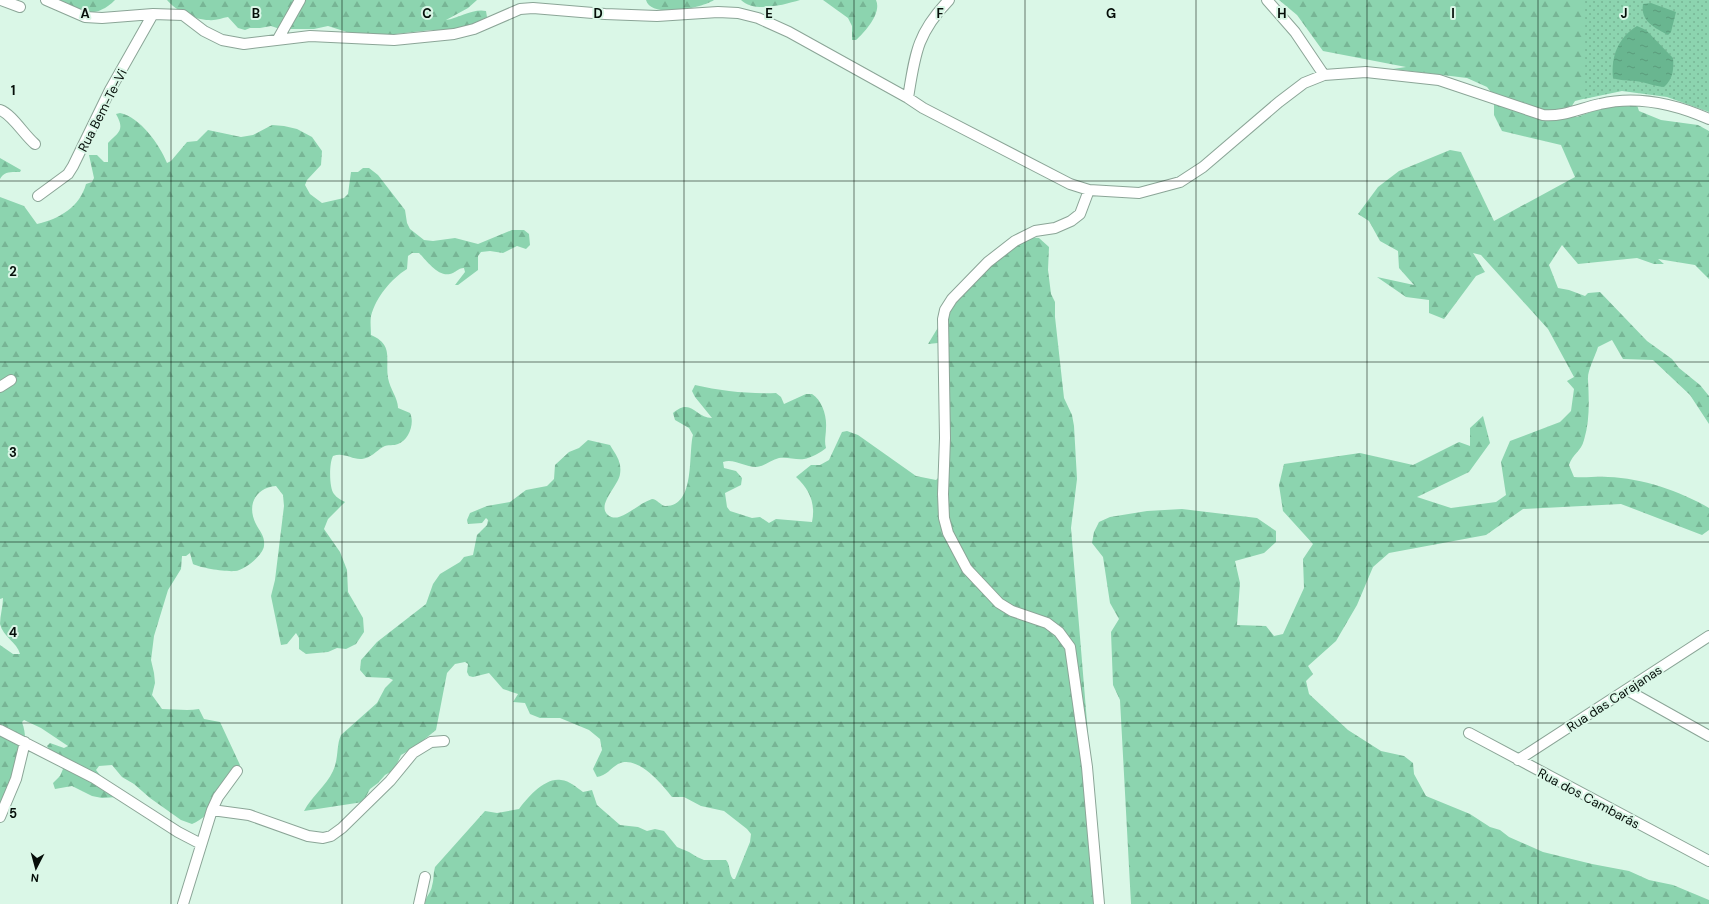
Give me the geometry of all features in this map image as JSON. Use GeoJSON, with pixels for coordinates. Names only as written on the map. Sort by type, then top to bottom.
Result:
{"type":"FeatureCollection","features":[{"type":"Feature","properties":{"kind":"street"},"geometry":{"type":"LineString","coordinates":[[1,0],[20,7]]}},
{"type":"Feature","properties":{"kind":"street"},"geometry":{"type":"LineString","coordinates":[[46,0],[85,18],[153,14],[184,15],[204,31],[229,41],[244,44],[310,36],[394,40],[454,34],[474,29],[520,9],[533,8],[605,14],[657,16],[718,12],[738,13],[758,18],[789,32],[908,98],[923,108],[1070,184],[1089,190],[1139,193],[1180,182],[1203,167],[1279,102],[1304,83],[1324,75],[1366,72],[1439,80],[1543,115],[1555,117],[1601,104],[1639,100],[1664,104],[1709,119]]}},
{"type":"Feature","properties":{"kind":"street"},"geometry":{"type":"LineString","coordinates":[[278,39],[300,0]]}},
{"type":"Feature","properties":{"kind":"street"},"geometry":{"type":"LineString","coordinates":[[908,98],[913,66],[921,36],[931,20],[949,0]]}},
{"type":"Feature","properties":{"kind":"street"},"geometry":{"type":"LineString","coordinates":[[1267,0],[1295,32],[1324,75]]}},
{"type":"Feature","properties":{"kind":"street","name":"Rua Bem-Te-Vi"},"geometry":{"type":"LineString","coordinates":[[38,196],[68,174],[110,90],[153,14]]}},
{"type":"Feature","properties":{"kind":"street"},"geometry":{"type":"LineString","coordinates":[[0,110],[5,111],[13,119],[21,131],[35,144]]}},
{"type":"Feature","properties":{"kind":"street"},"geometry":{"type":"LineString","coordinates":[[1089,190],[1080,214],[1070,221],[1035,231],[1015,241],[988,262],[952,299],[945,310],[943,332],[945,438],[943,494],[944,518],[948,533],[967,569],[1000,603],[1012,611],[1047,624],[1059,632],[1070,647],[1088,767],[1098,904]]}},
{"type":"Feature","properties":{"kind":"street"},"geometry":{"type":"LineString","coordinates":[[0,387],[11,380]]}},
{"type":"Feature","properties":{"kind":"street","name":"Rua das Carajanas"},"geometry":{"type":"LineString","coordinates":[[1518,760],[1709,636]]}},
{"type":"Feature","properties":{"kind":"street"},"geometry":{"type":"LineString","coordinates":[[1627,690],[1709,736]]}},
{"type":"Feature","properties":{"kind":"street"},"geometry":{"type":"LineString","coordinates":[[0,730],[94,778],[178,832],[201,844]]}},
{"type":"Feature","properties":{"kind":"street","name":"Rua dos Cambarás"},"geometry":{"type":"LineString","coordinates":[[1469,733],[1709,861]]}},
{"type":"Feature","properties":{"kind":"street"},"geometry":{"type":"LineString","coordinates":[[212,810],[249,815],[308,836],[323,838],[331,836],[342,828],[390,781],[413,753],[431,742],[444,741]]}},
{"type":"Feature","properties":{"kind":"street"},"geometry":{"type":"LineString","coordinates":[[0,817],[16,779],[25,742]]}},
{"type":"Feature","properties":{"kind":"street"},"geometry":{"type":"LineString","coordinates":[[183,904],[212,810],[218,797],[237,771]]}},
{"type":"Feature","properties":{"kind":"street"},"geometry":{"type":"LineString","coordinates":[[420,904],[425,877]]}},
{"type":"Feature","properties":{"kind":"green space"},"geometry":{"type":"Polygon","coordinates":[[[51,0],[115,0],[107,7],[99,11],[84,12],[51,0]]]}},
{"type":"Feature","properties":{"kind":"green space"},"geometry":{"type":"Polygon","coordinates":[[[167,0],[477,0],[468,8],[446,20],[481,10],[486,11],[487,17],[473,25],[452,31],[431,30],[378,36],[350,33],[328,26],[314,29],[280,29],[271,26],[250,28],[245,30],[238,28],[228,17],[216,20],[204,20],[192,17],[175,8],[167,0]]]}},
{"type":"Feature","properties":{"kind":"green space"},"geometry":{"type":"Polygon","coordinates":[[[646,0],[714,0],[689,9],[667,10],[657,9],[650,6],[646,0]]]}},
{"type":"Feature","properties":{"kind":"green space"},"geometry":{"type":"Polygon","coordinates":[[[741,0],[800,0],[777,6],[761,7],[747,4],[741,0]]]}},
{"type":"Feature","properties":{"kind":"green space"},"geometry":{"type":"Polygon","coordinates":[[[823,0],[876,0],[877,11],[872,22],[864,32],[856,40],[852,40],[852,26],[848,18],[823,0]]]}},
{"type":"Feature","properties":{"kind":"green space"},"geometry":{"type":"Polygon","coordinates":[[[1279,0],[1633,0],[1595,96],[1575,101],[1566,115],[1577,117],[1610,105],[1637,105],[1639,111],[1661,120],[1698,125],[1709,131],[1709,279],[1695,265],[1658,259],[1664,264],[1654,264],[1637,258],[1578,264],[1562,245],[1549,265],[1558,288],[1569,290],[1585,296],[1588,293],[1600,292],[1647,341],[1672,359],[1679,368],[1700,385],[1709,396],[1709,424],[1690,395],[1653,360],[1623,359],[1612,340],[1598,347],[1588,376],[1589,410],[1586,432],[1583,444],[1569,465],[1574,477],[1604,477],[1634,480],[1660,486],[1686,496],[1709,508],[1709,530],[1702,535],[1621,504],[1523,509],[1486,535],[1389,553],[1373,567],[1357,605],[1336,641],[1308,666],[1313,674],[1306,681],[1309,694],[1348,730],[1381,751],[1404,756],[1413,763],[1414,774],[1426,796],[1470,814],[1490,827],[1500,830],[1509,837],[1543,852],[1629,871],[1649,880],[1673,885],[1709,900],[1709,904],[1131,904],[1120,700],[1113,685],[1111,632],[1119,619],[1110,603],[1103,557],[1092,543],[1094,532],[1099,522],[1110,517],[1147,511],[1182,509],[1257,518],[1276,531],[1276,542],[1264,553],[1235,561],[1240,583],[1237,625],[1266,626],[1274,636],[1283,634],[1304,588],[1303,559],[1313,544],[1283,511],[1279,485],[1284,464],[1360,453],[1413,465],[1459,442],[1470,446],[1470,428],[1483,416],[1490,443],[1469,472],[1417,497],[1451,508],[1496,502],[1506,495],[1501,462],[1510,441],[1560,422],[1571,411],[1574,389],[1567,381],[1574,377],[1548,329],[1481,255],[1473,253],[1485,272],[1476,276],[1444,319],[1429,313],[1429,300],[1406,297],[1377,277],[1414,285],[1399,268],[1398,251],[1380,241],[1369,221],[1358,214],[1378,187],[1399,171],[1450,150],[1461,152],[1494,221],[1575,177],[1561,145],[1502,131],[1494,115],[1494,96],[1487,87],[1467,78],[1393,69],[1406,67],[1323,51],[1297,15],[1279,0]]]}},
{"type":"Feature","properties":{"kind":"green space"},"geometry":{"type":"Polygon","coordinates":[[[1585,0],[1709,0],[1709,112],[1667,97],[1622,91],[1584,99],[1585,0]]]}},
{"type":"Feature","properties":{"kind":"green space"},"geometry":{"type":"Polygon","coordinates":[[[120,113],[135,120],[142,126],[160,148],[167,163],[171,161],[187,142],[197,141],[208,130],[241,137],[253,135],[272,125],[297,129],[312,137],[322,151],[321,165],[307,180],[305,185],[310,194],[322,203],[344,198],[348,194],[351,172],[358,172],[363,168],[369,168],[378,175],[405,210],[407,223],[410,229],[424,240],[433,241],[455,238],[478,244],[512,230],[524,230],[529,234],[530,245],[526,249],[517,246],[503,253],[490,251],[481,252],[478,256],[478,270],[458,285],[455,285],[465,272],[464,268],[450,274],[441,273],[437,271],[419,253],[412,253],[408,256],[407,269],[390,283],[380,295],[373,309],[371,316],[371,335],[383,343],[386,348],[387,371],[390,386],[397,401],[398,408],[410,413],[412,422],[408,435],[398,444],[385,446],[371,456],[362,459],[337,455],[333,456],[332,459],[330,475],[332,491],[336,497],[345,502],[328,519],[324,529],[340,552],[347,570],[348,592],[363,618],[364,632],[356,644],[346,649],[337,648],[328,652],[306,654],[299,649],[299,638],[296,633],[287,644],[281,645],[271,596],[275,580],[284,506],[283,495],[276,486],[262,490],[254,500],[252,512],[263,538],[264,546],[257,558],[244,568],[231,571],[202,567],[193,564],[190,553],[186,556],[182,556],[181,569],[168,590],[154,636],[151,660],[155,683],[152,695],[162,709],[199,709],[204,719],[220,722],[240,765],[238,771],[213,808],[200,820],[192,824],[181,820],[150,798],[134,784],[122,777],[112,765],[99,766],[96,770],[117,797],[102,798],[92,796],[72,786],[55,789],[53,783],[60,776],[63,769],[47,746],[50,743],[64,748],[68,746],[41,728],[24,720],[22,722],[25,733],[23,756],[20,767],[0,809],[0,645],[13,654],[20,654],[0,624],[3,598],[0,599],[0,197],[24,206],[37,224],[53,219],[68,211],[79,199],[86,184],[92,182],[94,178],[89,155],[97,155],[104,162],[108,162],[108,143],[120,130],[119,119],[116,114],[120,113]]]}},
{"type":"Feature","properties":{"kind":"green space"},"geometry":{"type":"Polygon","coordinates":[[[0,158],[21,170],[20,172],[6,173],[0,179],[0,158]]]}},
{"type":"Feature","properties":{"kind":"green space"},"geometry":{"type":"Polygon","coordinates":[[[1027,237],[1039,238],[1049,247],[1048,270],[1051,294],[1055,302],[1055,317],[1064,398],[1072,415],[1074,426],[1077,479],[1071,528],[1102,904],[425,904],[433,881],[435,867],[485,811],[497,813],[519,809],[537,789],[555,780],[561,780],[573,784],[583,792],[592,790],[597,805],[620,825],[638,827],[647,831],[655,829],[664,831],[677,847],[697,857],[704,860],[726,860],[733,879],[735,879],[750,842],[751,834],[747,829],[724,811],[701,806],[684,797],[672,797],[656,778],[633,763],[625,762],[618,764],[606,774],[597,777],[593,769],[602,750],[600,739],[589,730],[560,718],[540,718],[530,714],[525,703],[513,702],[518,694],[503,689],[489,673],[473,677],[469,676],[467,672],[468,664],[465,662],[455,664],[447,673],[436,730],[415,747],[401,755],[394,770],[385,775],[370,789],[363,802],[304,811],[333,771],[341,735],[377,703],[385,688],[393,680],[389,678],[366,677],[360,670],[361,660],[377,642],[426,604],[433,584],[440,574],[460,562],[464,557],[473,555],[477,535],[487,525],[488,520],[486,518],[482,523],[468,524],[467,520],[470,513],[487,506],[510,502],[526,490],[547,486],[554,479],[555,465],[569,452],[579,448],[588,440],[610,445],[619,462],[619,479],[609,495],[605,506],[605,511],[608,515],[614,518],[632,511],[643,503],[652,499],[665,506],[675,504],[682,498],[689,478],[693,435],[689,428],[675,420],[673,413],[685,407],[701,415],[712,418],[695,397],[692,391],[695,385],[735,392],[776,393],[781,397],[784,404],[806,394],[812,394],[819,400],[825,414],[826,448],[816,455],[804,459],[779,458],[756,467],[731,461],[723,462],[724,468],[736,471],[742,478],[741,485],[725,493],[727,507],[730,511],[752,518],[760,517],[769,523],[776,519],[812,522],[813,509],[810,497],[805,486],[796,477],[811,465],[820,465],[829,460],[842,432],[847,431],[858,435],[916,476],[936,480],[946,470],[947,342],[928,344],[960,291],[1027,237]]]}},
{"type":"Feature","properties":{"kind":"water"},"geometry":{"type":"Polygon","coordinates":[[[1651,3],[1676,12],[1671,32],[1668,35],[1658,30],[1646,19],[1643,4],[1651,3]]]}},
{"type":"Feature","properties":{"kind":"water"},"geometry":{"type":"Polygon","coordinates":[[[1637,26],[1646,30],[1673,58],[1672,74],[1664,87],[1613,78],[1613,62],[1617,48],[1625,36],[1637,26]]]}}]}
